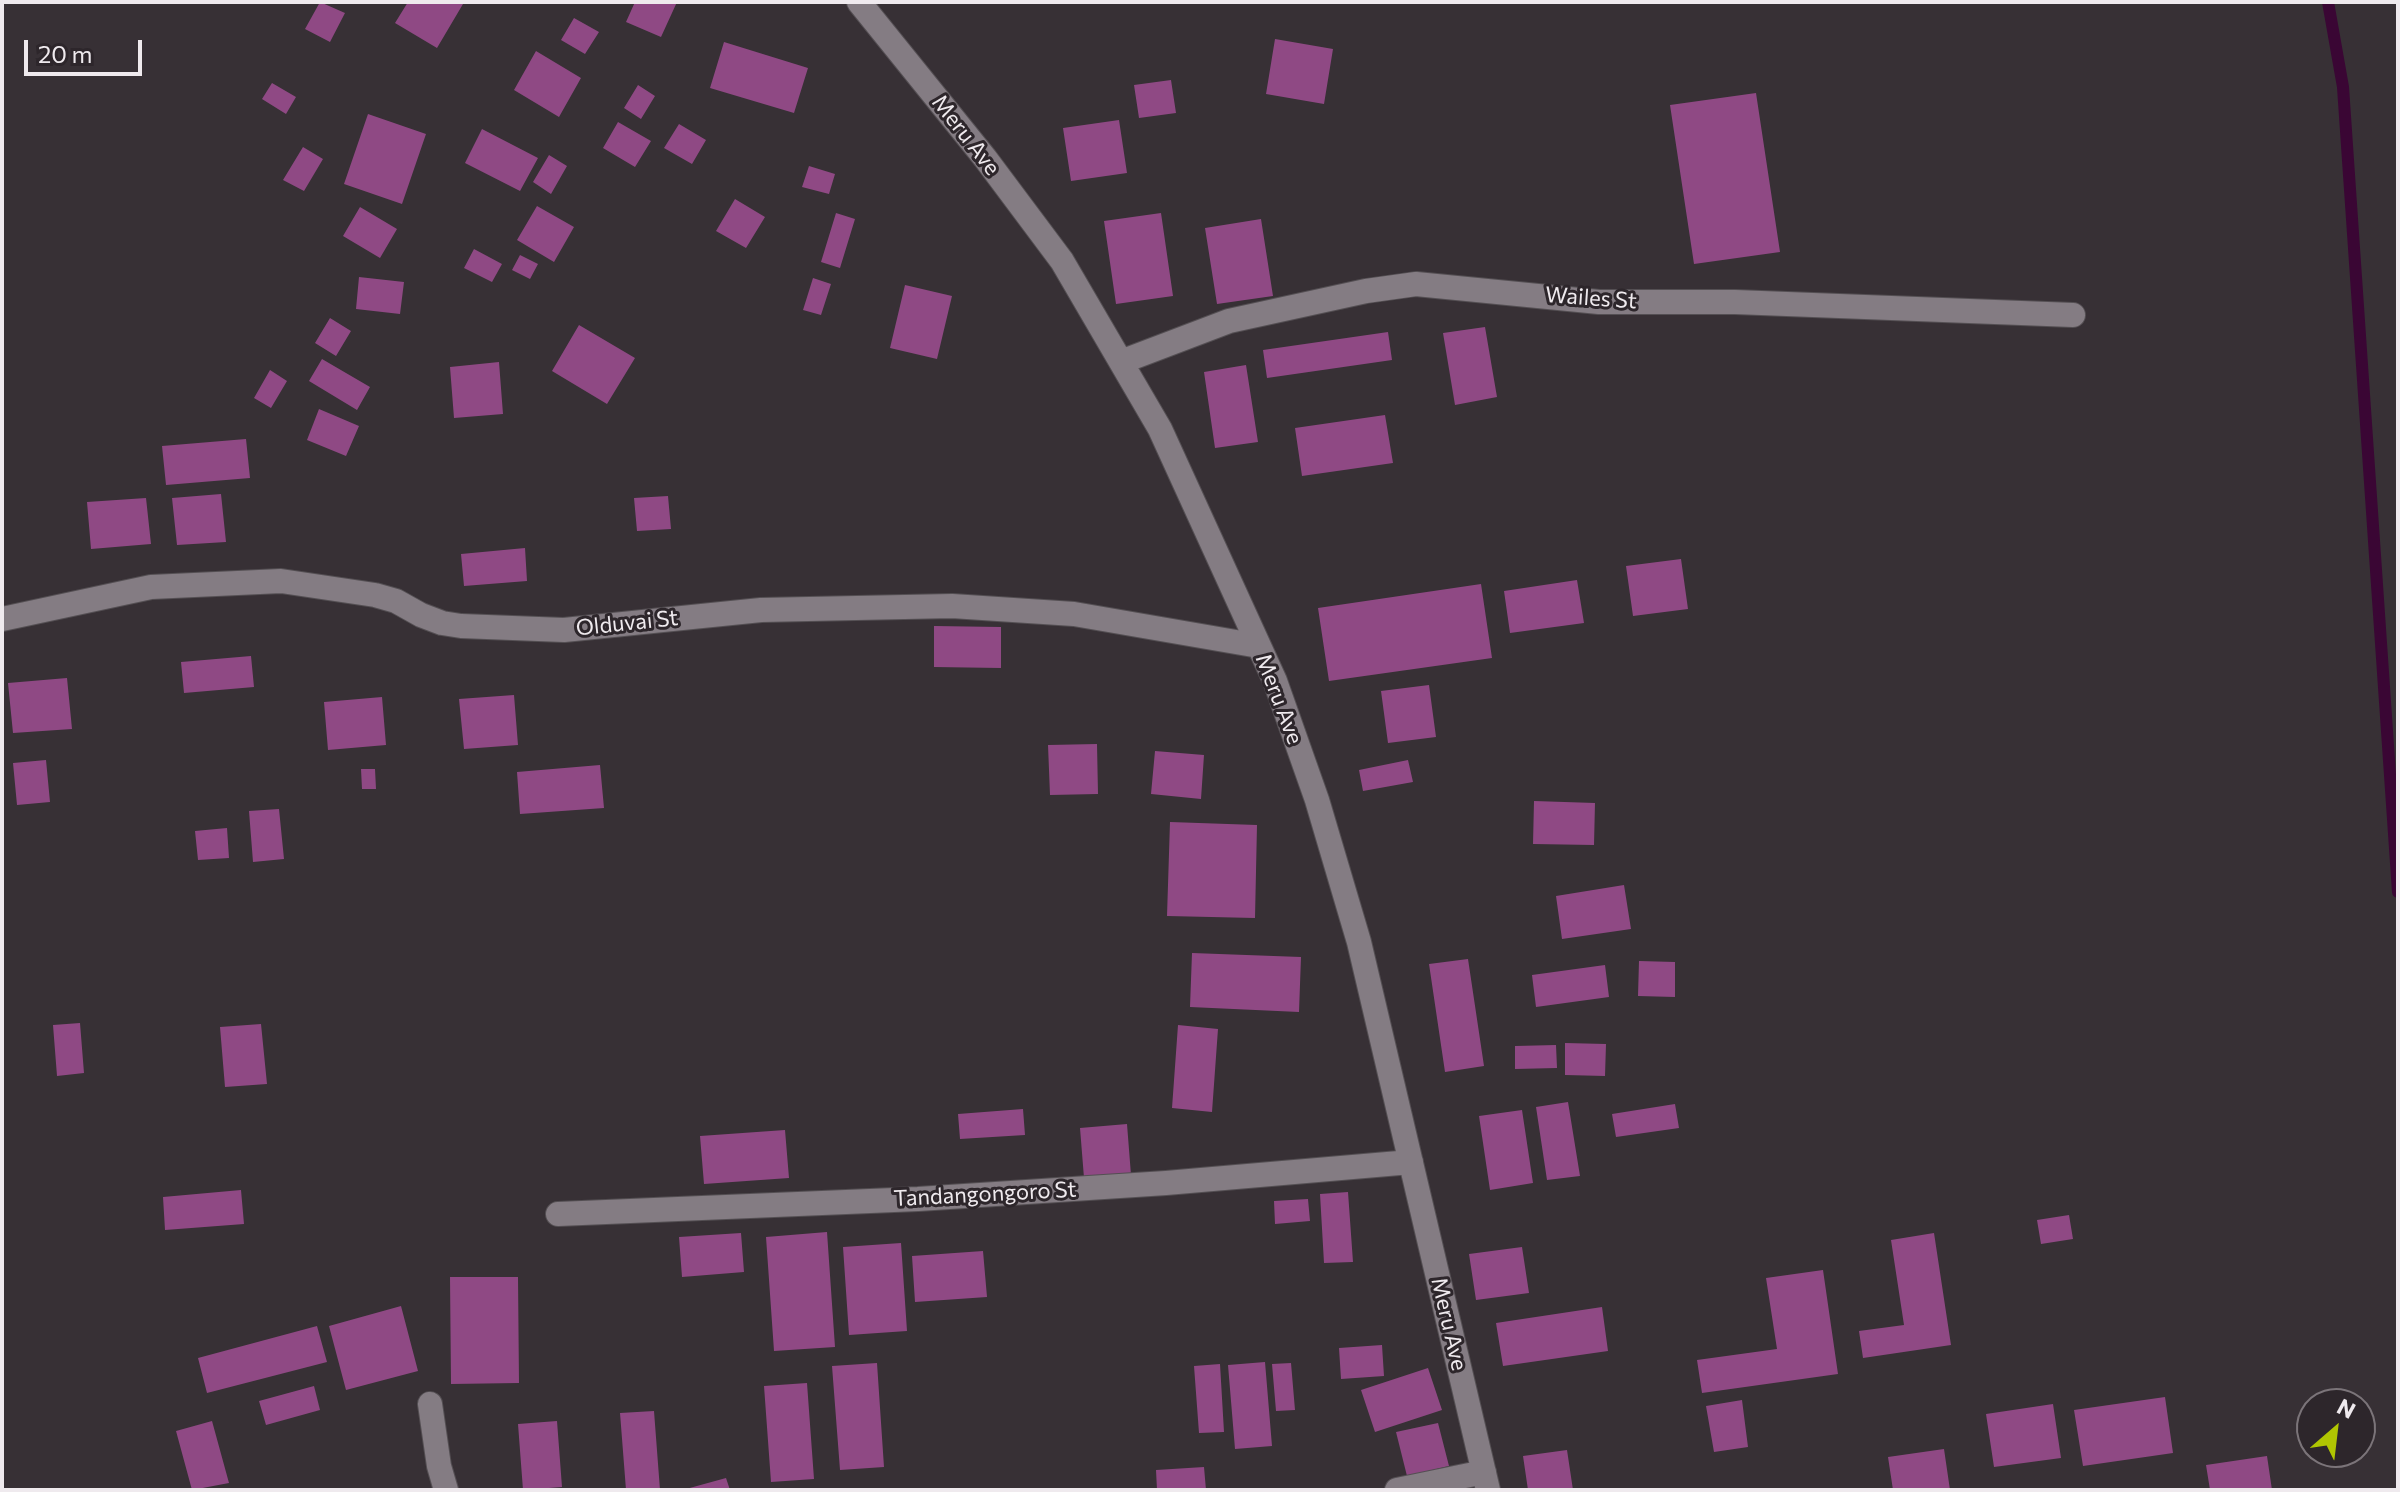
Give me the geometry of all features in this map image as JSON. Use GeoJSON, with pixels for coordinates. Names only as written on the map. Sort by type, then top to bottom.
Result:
{"type":"FeatureCollection","features":[{"type":"Feature","properties":{"kind":"street","name":"Meru Ave"},"geometry":{"type":"LineString","coordinates":[[859,2],[985,158],[1062,261],[1160,429],[1275,681],[1317,800],[1359,942],[1486,1481]]}},
{"type":"Feature","properties":{"kind":"street","name":"Wailes St"},"geometry":{"type":"LineString","coordinates":[[1121,362],[1229,321],[1366,291],[1416,284],[1599,302],[1735,302],[2073,315]]}},
{"type":"Feature","properties":{"kind":"street","name":"Olduvai St"},"geometry":{"type":"LineString","coordinates":[[2,619],[151,587],[281,581],[375,595],[396,601],[442,623],[461,626],[564,630],[761,610],[952,606],[1074,614],[1259,646]]}},
{"type":"Feature","properties":{"kind":"street","name":"Tandangongoro St"},"geometry":{"type":"LineString","coordinates":[[558,1214],[918,1199],[1166,1183],[1411,1162]]}},
{"type":"Feature","properties":{"kind":"street"},"geometry":{"type":"LineString","coordinates":[[430,1404],[439,1466],[446,1490]]}},
{"type":"Feature","properties":{"kind":"street"},"geometry":{"type":"LineString","coordinates":[[1397,1490],[1486,1481]]}},
{"type":"Feature","properties":{"kind":"building"},"geometry":{"type":"Polygon","coordinates":[[[320,2],[345,13],[330,42],[305,29],[320,2]]]}},
{"type":"Feature","properties":{"kind":"building"},"geometry":{"type":"Polygon","coordinates":[[[408,2],[463,4],[437,48],[395,23],[408,2]]]}},
{"type":"Feature","properties":{"kind":"building"},"geometry":{"type":"Polygon","coordinates":[[[635,2],[677,2],[661,37],[626,22],[635,2]]]}},
{"type":"Feature","properties":{"kind":"building"},"geometry":{"type":"Polygon","coordinates":[[[574,18],[599,32],[585,54],[561,40],[574,18]]]}},
{"type":"Feature","properties":{"kind":"building"},"geometry":{"type":"Polygon","coordinates":[[[1275,39],[1333,49],[1324,104],[1266,94],[1275,39]]]}},
{"type":"Feature","properties":{"kind":"building"},"geometry":{"type":"Polygon","coordinates":[[[724,42],[808,68],[794,113],[710,88],[724,42]]]}},
{"type":"Feature","properties":{"kind":"building"},"geometry":{"type":"Polygon","coordinates":[[[536,51],[581,78],[559,117],[514,90],[536,51]]]}},
{"type":"Feature","properties":{"kind":"building"},"geometry":{"type":"Polygon","coordinates":[[[1171,80],[1176,113],[1139,118],[1134,85],[1171,80]]]}},
{"type":"Feature","properties":{"kind":"building"},"geometry":{"type":"Polygon","coordinates":[[[272,83],[296,97],[286,114],[262,99],[272,83]]]}},
{"type":"Feature","properties":{"kind":"building"},"geometry":{"type":"Polygon","coordinates":[[[638,85],[655,96],[641,119],[624,108],[638,85]]]}},
{"type":"Feature","properties":{"kind":"building"},"geometry":{"type":"Polygon","coordinates":[[[1756,93],[1780,252],[1694,264],[1670,105],[1756,93]]]}},
{"type":"Feature","properties":{"kind":"building"},"geometry":{"type":"Polygon","coordinates":[[[368,114],[426,134],[402,204],[344,184],[368,114]]]}},
{"type":"Feature","properties":{"kind":"building"},"geometry":{"type":"Polygon","coordinates":[[[1119,120],[1127,173],[1071,181],[1063,128],[1119,120]]]}},
{"type":"Feature","properties":{"kind":"building"},"geometry":{"type":"Polygon","coordinates":[[[618,122],[651,141],[635,167],[603,148],[618,122]]]}},
{"type":"Feature","properties":{"kind":"building"},"geometry":{"type":"Polygon","coordinates":[[[679,124],[706,140],[692,164],[664,148],[679,124]]]}},
{"type":"Feature","properties":{"kind":"building"},"geometry":{"type":"Polygon","coordinates":[[[482,129],[538,158],[520,191],[465,163],[482,129]]]}},
{"type":"Feature","properties":{"kind":"building"},"geometry":{"type":"Polygon","coordinates":[[[303,147],[323,159],[304,191],[283,180],[303,147]]]}},
{"type":"Feature","properties":{"kind":"building"},"geometry":{"type":"Polygon","coordinates":[[[549,155],[567,166],[551,194],[533,182],[549,155]]]}},
{"type":"Feature","properties":{"kind":"building"},"geometry":{"type":"Polygon","coordinates":[[[809,166],[835,174],[829,194],[802,187],[809,166]]]}},
{"type":"Feature","properties":{"kind":"building"},"geometry":{"type":"Polygon","coordinates":[[[735,199],[765,217],[746,248],[716,231],[735,199]]]}},
{"type":"Feature","properties":{"kind":"building"},"geometry":{"type":"Polygon","coordinates":[[[537,206],[574,227],[554,262],[517,240],[537,206]]]}},
{"type":"Feature","properties":{"kind":"building"},"geometry":{"type":"Polygon","coordinates":[[[360,207],[397,229],[380,258],[343,236],[360,207]]]}},
{"type":"Feature","properties":{"kind":"building"},"geometry":{"type":"Polygon","coordinates":[[[836,213],[855,219],[840,268],[821,262],[836,213]]]}},
{"type":"Feature","properties":{"kind":"building"},"geometry":{"type":"Polygon","coordinates":[[[1161,213],[1173,296],[1116,304],[1104,221],[1161,213]]]}},
{"type":"Feature","properties":{"kind":"building"},"geometry":{"type":"Polygon","coordinates":[[[1261,219],[1273,296],[1217,304],[1205,228],[1261,219]]]}},
{"type":"Feature","properties":{"kind":"building"},"geometry":{"type":"Polygon","coordinates":[[[474,249],[502,264],[492,282],[464,268],[474,249]]]}},
{"type":"Feature","properties":{"kind":"building"},"geometry":{"type":"Polygon","coordinates":[[[520,255],[538,264],[530,279],[512,270],[520,255]]]}},
{"type":"Feature","properties":{"kind":"building"},"geometry":{"type":"Polygon","coordinates":[[[359,277],[404,282],[400,314],[356,309],[359,277]]]}},
{"type":"Feature","properties":{"kind":"building"},"geometry":{"type":"Polygon","coordinates":[[[813,278],[831,284],[821,315],[803,310],[813,278]]]}},
{"type":"Feature","properties":{"kind":"building"},"geometry":{"type":"Polygon","coordinates":[[[905,285],[952,296],[937,359],[890,348],[905,285]]]}},
{"type":"Feature","properties":{"kind":"building"},"geometry":{"type":"Polygon","coordinates":[[[330,318],[351,331],[336,356],[315,343],[330,318]]]}},
{"type":"Feature","properties":{"kind":"building"},"geometry":{"type":"Polygon","coordinates":[[[579,325],[635,358],[607,404],[552,371],[579,325]]]}},
{"type":"Feature","properties":{"kind":"building"},"geometry":{"type":"Polygon","coordinates":[[[1485,327],[1497,397],[1455,405],[1443,333],[1485,327]]]}},
{"type":"Feature","properties":{"kind":"building"},"geometry":{"type":"Polygon","coordinates":[[[1388,332],[1392,360],[1267,378],[1263,350],[1388,332]]]}},
{"type":"Feature","properties":{"kind":"building"},"geometry":{"type":"Polygon","coordinates":[[[322,359],[370,387],[357,410],[309,381],[322,359]]]}},
{"type":"Feature","properties":{"kind":"building"},"geometry":{"type":"Polygon","coordinates":[[[499,362],[503,414],[454,418],[450,367],[499,362]]]}},
{"type":"Feature","properties":{"kind":"building"},"geometry":{"type":"Polygon","coordinates":[[[1246,365],[1258,442],[1215,448],[1204,372],[1246,365]]]}},
{"type":"Feature","properties":{"kind":"building"},"geometry":{"type":"Polygon","coordinates":[[[270,370],[287,381],[271,408],[254,398],[270,370]]]}},
{"type":"Feature","properties":{"kind":"building"},"geometry":{"type":"Polygon","coordinates":[[[319,409],[359,426],[346,456],[307,440],[319,409]]]}},
{"type":"Feature","properties":{"kind":"building"},"geometry":{"type":"Polygon","coordinates":[[[1385,415],[1393,463],[1302,476],[1295,428],[1385,415]]]}},
{"type":"Feature","properties":{"kind":"building"},"geometry":{"type":"Polygon","coordinates":[[[246,439],[250,478],[166,485],[162,446],[246,439]]]}},
{"type":"Feature","properties":{"kind":"building"},"geometry":{"type":"Polygon","coordinates":[[[221,494],[226,542],[177,545],[172,498],[221,494]]]}},
{"type":"Feature","properties":{"kind":"building"},"geometry":{"type":"Polygon","coordinates":[[[668,496],[671,529],[637,531],[634,498],[668,496]]]}},
{"type":"Feature","properties":{"kind":"building"},"geometry":{"type":"Polygon","coordinates":[[[146,498],[151,544],[91,549],[87,502],[146,498]]]}},
{"type":"Feature","properties":{"kind":"building"},"geometry":{"type":"Polygon","coordinates":[[[525,548],[527,581],[464,586],[461,554],[525,548]]]}},
{"type":"Feature","properties":{"kind":"building"},"geometry":{"type":"Polygon","coordinates":[[[1681,559],[1688,609],[1633,616],[1626,566],[1681,559]]]}},
{"type":"Feature","properties":{"kind":"building"},"geometry":{"type":"Polygon","coordinates":[[[1577,580],[1584,623],[1510,633],[1504,591],[1577,580]]]}},
{"type":"Feature","properties":{"kind":"building"},"geometry":{"type":"Polygon","coordinates":[[[1481,584],[1492,658],[1329,681],[1318,608],[1481,584]]]}},
{"type":"Feature","properties":{"kind":"building"},"geometry":{"type":"Polygon","coordinates":[[[934,626],[1001,627],[1001,668],[934,667],[934,626]]]}},
{"type":"Feature","properties":{"kind":"building"},"geometry":{"type":"Polygon","coordinates":[[[251,656],[254,687],[184,693],[181,662],[251,656]]]}},
{"type":"Feature","properties":{"kind":"building"},"geometry":{"type":"Polygon","coordinates":[[[67,678],[72,729],[13,733],[8,683],[67,678]]]}},
{"type":"Feature","properties":{"kind":"building"},"geometry":{"type":"Polygon","coordinates":[[[1429,685],[1436,737],[1388,743],[1381,691],[1429,685]]]}},
{"type":"Feature","properties":{"kind":"building"},"geometry":{"type":"Polygon","coordinates":[[[514,695],[518,745],[464,749],[459,699],[514,695]]]}},
{"type":"Feature","properties":{"kind":"building"},"geometry":{"type":"Polygon","coordinates":[[[382,697],[386,745],[328,750],[324,702],[382,697]]]}},
{"type":"Feature","properties":{"kind":"building"},"geometry":{"type":"Polygon","coordinates":[[[1097,744],[1098,794],[1050,795],[1048,745],[1097,744]]]}},
{"type":"Feature","properties":{"kind":"building"},"geometry":{"type":"Polygon","coordinates":[[[1155,751],[1204,755],[1201,799],[1151,794],[1155,751]]]}},
{"type":"Feature","properties":{"kind":"building"},"geometry":{"type":"Polygon","coordinates":[[[46,760],[50,802],[17,805],[13,763],[46,760]]]}},
{"type":"Feature","properties":{"kind":"building"},"geometry":{"type":"Polygon","coordinates":[[[1408,760],[1413,782],[1363,791],[1359,770],[1408,760]]]}},
{"type":"Feature","properties":{"kind":"building"},"geometry":{"type":"Polygon","coordinates":[[[600,765],[604,808],[520,814],[517,772],[600,765]]]}},
{"type":"Feature","properties":{"kind":"building"},"geometry":{"type":"Polygon","coordinates":[[[361,769],[375,769],[376,789],[362,789],[361,769]]]}},
{"type":"Feature","properties":{"kind":"building"},"geometry":{"type":"Polygon","coordinates":[[[1534,801],[1595,803],[1594,845],[1533,844],[1534,801]]]}},
{"type":"Feature","properties":{"kind":"building"},"geometry":{"type":"Polygon","coordinates":[[[279,809],[284,859],[253,862],[249,811],[279,809]]]}},
{"type":"Feature","properties":{"kind":"building"},"geometry":{"type":"Polygon","coordinates":[[[1170,822],[1257,825],[1255,918],[1167,916],[1170,822]]]}},
{"type":"Feature","properties":{"kind":"building"},"geometry":{"type":"Polygon","coordinates":[[[227,828],[229,858],[198,860],[195,831],[227,828]]]}},
{"type":"Feature","properties":{"kind":"building"},"geometry":{"type":"Polygon","coordinates":[[[1624,885],[1631,929],[1562,939],[1556,896],[1624,885]]]}},
{"type":"Feature","properties":{"kind":"building"},"geometry":{"type":"Polygon","coordinates":[[[1192,953],[1301,957],[1299,1012],[1190,1007],[1192,953]]]}},
{"type":"Feature","properties":{"kind":"building"},"geometry":{"type":"Polygon","coordinates":[[[1468,959],[1484,1066],[1445,1072],[1429,964],[1468,959]]]}},
{"type":"Feature","properties":{"kind":"building"},"geometry":{"type":"Polygon","coordinates":[[[1639,961],[1675,962],[1675,997],[1638,996],[1639,961]]]}},
{"type":"Feature","properties":{"kind":"building"},"geometry":{"type":"Polygon","coordinates":[[[1605,965],[1609,997],[1536,1007],[1532,975],[1605,965]]]}},
{"type":"Feature","properties":{"kind":"building"},"geometry":{"type":"Polygon","coordinates":[[[80,1023],[84,1073],[57,1076],[53,1025],[80,1023]]]}},
{"type":"Feature","properties":{"kind":"building"},"geometry":{"type":"Polygon","coordinates":[[[261,1024],[267,1084],[225,1087],[220,1027],[261,1024]]]}},
{"type":"Feature","properties":{"kind":"building"},"geometry":{"type":"Polygon","coordinates":[[[1178,1025],[1218,1029],[1212,1112],[1172,1108],[1178,1025]]]}},
{"type":"Feature","properties":{"kind":"building"},"geometry":{"type":"Polygon","coordinates":[[[1565,1043],[1606,1044],[1605,1076],[1565,1075],[1565,1043]]]}},
{"type":"Feature","properties":{"kind":"building"},"geometry":{"type":"Polygon","coordinates":[[[1556,1045],[1557,1068],[1515,1069],[1515,1046],[1556,1045]]]}},
{"type":"Feature","properties":{"kind":"building"},"geometry":{"type":"Polygon","coordinates":[[[1568,1102],[1580,1176],[1547,1180],[1536,1107],[1568,1102]]]}},
{"type":"Feature","properties":{"kind":"building"},"geometry":{"type":"Polygon","coordinates":[[[1675,1104],[1679,1128],[1616,1137],[1612,1114],[1675,1104]]]}},
{"type":"Feature","properties":{"kind":"building"},"geometry":{"type":"Polygon","coordinates":[[[1023,1109],[1025,1135],[960,1139],[958,1114],[1023,1109]]]}},
{"type":"Feature","properties":{"kind":"building"},"geometry":{"type":"Polygon","coordinates":[[[1522,1110],[1533,1183],[1490,1190],[1479,1116],[1522,1110]]]}},
{"type":"Feature","properties":{"kind":"building"},"geometry":{"type":"Polygon","coordinates":[[[1127,1124],[1131,1175],[1084,1178],[1080,1128],[1127,1124]]]}},
{"type":"Feature","properties":{"kind":"building"},"geometry":{"type":"Polygon","coordinates":[[[785,1130],[789,1178],[704,1184],[700,1136],[785,1130]]]}},
{"type":"Feature","properties":{"kind":"building"},"geometry":{"type":"Polygon","coordinates":[[[241,1190],[244,1224],[165,1230],[163,1197],[241,1190]]]}},
{"type":"Feature","properties":{"kind":"building"},"geometry":{"type":"Polygon","coordinates":[[[1348,1192],[1353,1262],[1324,1263],[1320,1194],[1348,1192]]]}},
{"type":"Feature","properties":{"kind":"building"},"geometry":{"type":"Polygon","coordinates":[[[1308,1199],[1310,1221],[1275,1224],[1274,1201],[1308,1199]]]}},
{"type":"Feature","properties":{"kind":"building"},"geometry":{"type":"Polygon","coordinates":[[[2069,1215],[2073,1239],[2041,1244],[2037,1220],[2069,1215]]]}},
{"type":"Feature","properties":{"kind":"building"},"geometry":{"type":"Polygon","coordinates":[[[827,1232],[835,1347],[774,1351],[766,1237],[827,1232]]]}},
{"type":"Feature","properties":{"kind":"building"},"geometry":{"type":"Polygon","coordinates":[[[741,1233],[744,1272],[682,1277],[679,1237],[741,1233]]]}},
{"type":"Feature","properties":{"kind":"building"},"geometry":{"type":"Polygon","coordinates":[[[1934,1233],[1951,1345],[1863,1358],[1859,1331],[1904,1325],[1891,1240],[1934,1233]]]}},
{"type":"Feature","properties":{"kind":"building"},"geometry":{"type":"Polygon","coordinates":[[[901,1243],[907,1331],[849,1335],[843,1247],[901,1243]]]}},
{"type":"Feature","properties":{"kind":"building"},"geometry":{"type":"Polygon","coordinates":[[[1522,1247],[1529,1293],[1476,1300],[1469,1254],[1522,1247]]]}},
{"type":"Feature","properties":{"kind":"building"},"geometry":{"type":"Polygon","coordinates":[[[983,1251],[987,1297],[915,1302],[912,1256],[983,1251]]]}},
{"type":"Feature","properties":{"kind":"building"},"geometry":{"type":"Polygon","coordinates":[[[1823,1270],[1838,1374],[1702,1393],[1697,1360],[1777,1349],[1766,1278],[1823,1270]]]}},
{"type":"Feature","properties":{"kind":"building"},"geometry":{"type":"Polygon","coordinates":[[[450,1277],[518,1277],[519,1383],[451,1384],[450,1277]]]}},
{"type":"Feature","properties":{"kind":"building"},"geometry":{"type":"Polygon","coordinates":[[[401,1306],[418,1371],[346,1390],[329,1326],[401,1306]]]}},
{"type":"Feature","properties":{"kind":"building"},"geometry":{"type":"Polygon","coordinates":[[[1602,1307],[1608,1351],[1503,1366],[1496,1323],[1602,1307]]]}},
{"type":"Feature","properties":{"kind":"building"},"geometry":{"type":"Polygon","coordinates":[[[317,1326],[327,1362],[207,1393],[198,1358],[317,1326]]]}},
{"type":"Feature","properties":{"kind":"building"},"geometry":{"type":"Polygon","coordinates":[[[1382,1345],[1384,1376],[1341,1379],[1339,1348],[1382,1345]]]}},
{"type":"Feature","properties":{"kind":"building"},"geometry":{"type":"Polygon","coordinates":[[[1265,1362],[1272,1446],[1235,1449],[1228,1365],[1265,1362]]]}},
{"type":"Feature","properties":{"kind":"building"},"geometry":{"type":"Polygon","coordinates":[[[877,1363],[884,1467],[840,1470],[832,1366],[877,1363]]]}},
{"type":"Feature","properties":{"kind":"building"},"geometry":{"type":"Polygon","coordinates":[[[1291,1363],[1295,1410],[1276,1411],[1272,1364],[1291,1363]]]}},
{"type":"Feature","properties":{"kind":"building"},"geometry":{"type":"Polygon","coordinates":[[[1220,1364],[1224,1432],[1199,1433],[1194,1366],[1220,1364]]]}},
{"type":"Feature","properties":{"kind":"building"},"geometry":{"type":"Polygon","coordinates":[[[1428,1368],[1442,1410],[1375,1432],[1361,1390],[1428,1368]]]}},
{"type":"Feature","properties":{"kind":"building"},"geometry":{"type":"Polygon","coordinates":[[[807,1383],[814,1479],[771,1482],[764,1386],[807,1383]]]}},
{"type":"Feature","properties":{"kind":"building"},"geometry":{"type":"Polygon","coordinates":[[[314,1386],[320,1410],[266,1425],[259,1401],[314,1386]]]}},
{"type":"Feature","properties":{"kind":"building"},"geometry":{"type":"Polygon","coordinates":[[[2165,1397],[2173,1453],[2083,1466],[2074,1410],[2165,1397]]]}},
{"type":"Feature","properties":{"kind":"building"},"geometry":{"type":"Polygon","coordinates":[[[1742,1400],[1748,1447],[1714,1452],[1706,1406],[1742,1400]]]}},
{"type":"Feature","properties":{"kind":"building"},"geometry":{"type":"Polygon","coordinates":[[[2053,1404],[2061,1458],[1994,1467],[1986,1414],[2053,1404]]]}},
{"type":"Feature","properties":{"kind":"building"},"geometry":{"type":"Polygon","coordinates":[[[654,1411],[660,1490],[626,1490],[620,1413],[654,1411]]]}},
{"type":"Feature","properties":{"kind":"building"},"geometry":{"type":"Polygon","coordinates":[[[212,1421],[229,1483],[192,1490],[176,1431],[212,1421]]]}},
{"type":"Feature","properties":{"kind":"building"},"geometry":{"type":"Polygon","coordinates":[[[557,1421],[562,1487],[523,1490],[518,1424],[557,1421]]]}},
{"type":"Feature","properties":{"kind":"building"},"geometry":{"type":"Polygon","coordinates":[[[1438,1423],[1449,1466],[1407,1476],[1396,1432],[1438,1423]]]}},
{"type":"Feature","properties":{"kind":"building"},"geometry":{"type":"Polygon","coordinates":[[[1944,1449],[1950,1490],[1893,1490],[1888,1457],[1944,1449]]]}},
{"type":"Feature","properties":{"kind":"building"},"geometry":{"type":"Polygon","coordinates":[[[1567,1450],[1573,1490],[1528,1490],[1523,1456],[1567,1450]]]}},
{"type":"Feature","properties":{"kind":"building"},"geometry":{"type":"Polygon","coordinates":[[[2267,1456],[2272,1490],[2210,1490],[2206,1465],[2267,1456]]]}},
{"type":"Feature","properties":{"kind":"building"},"geometry":{"type":"Polygon","coordinates":[[[1204,1467],[1206,1490],[1157,1490],[1156,1470],[1204,1467]]]}},
{"type":"Feature","properties":{"kind":"building"},"geometry":{"type":"Polygon","coordinates":[[[726,1478],[730,1490],[686,1490],[686,1489],[726,1478]]]}},
{"type":"Feature","properties":{"kind":"waterway"},"geometry":{"type":"LineString","coordinates":[[2328,2],[2343,87],[2398,892]]}}]}
